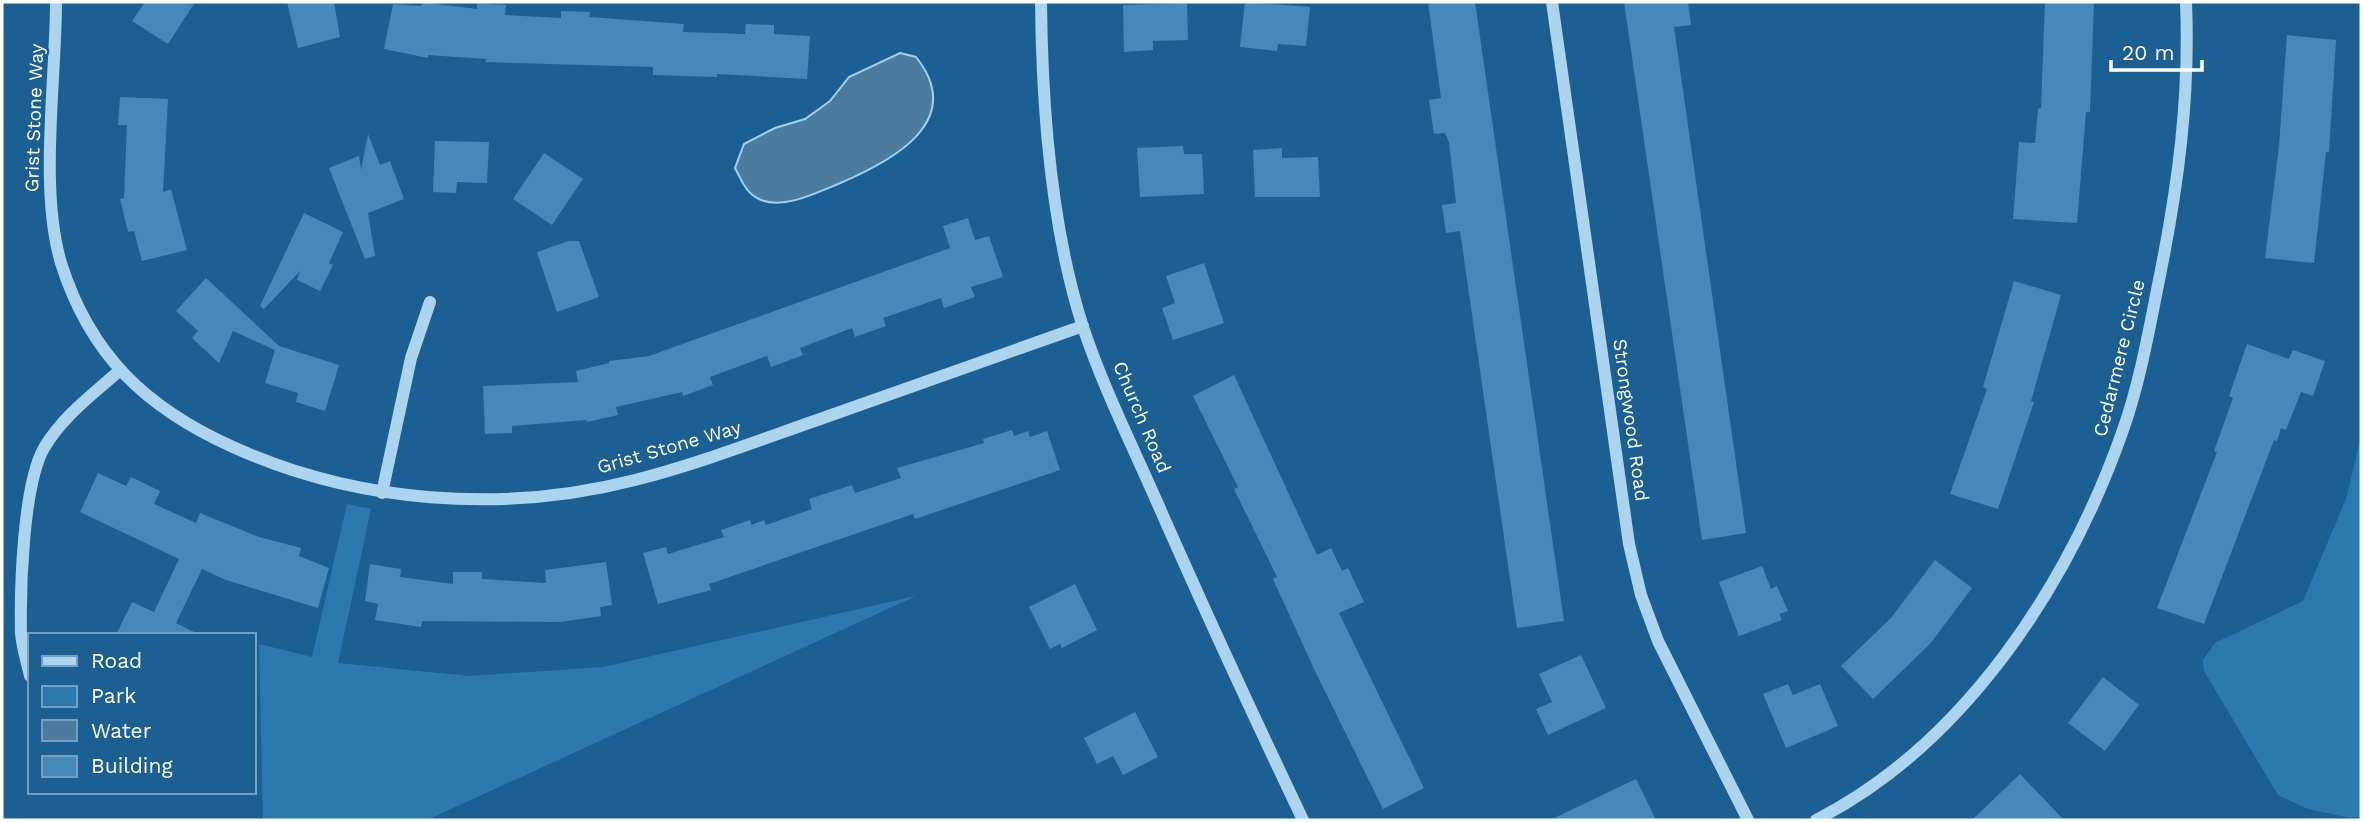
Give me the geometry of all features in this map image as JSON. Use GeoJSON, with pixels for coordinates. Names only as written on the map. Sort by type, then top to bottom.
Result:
{"type":"FeatureCollection","features":[{"type":"Feature","properties":{"kind":"street","name":"Grist Stone Way"},"geometry":{"type":"LineString","coordinates":[[56,2],[50,193],[60,260],[81,316],[119,372],[161,409],[199,432],[261,460],[325,480],[382,493],[467,498],[532,497],[583,491],[633,481],[691,464],[1083,326]]}},
{"type":"Feature","properties":{"kind":"street","name":"Church Road"},"geometry":{"type":"LineString","coordinates":[[1041,2],[1041,73],[1053,181],[1083,326],[1201,602],[1303,820]]}},
{"type":"Feature","properties":{"kind":"street","name":"Strongwood Road"},"geometry":{"type":"LineString","coordinates":[[1552,2],[1629,544],[1641,595],[1658,641],[1748,820]]}},
{"type":"Feature","properties":{"kind":"street","name":"Cedarmere Circle"},"geometry":{"type":"LineString","coordinates":[[1816,820],[1837,809],[1895,768],[1978,687],[2021,633],[2059,575],[2097,497],[2124,428],[2146,348],[2176,199],[2185,124],[2186,2]]}},
{"type":"Feature","properties":{"kind":"street"},"geometry":{"type":"LineString","coordinates":[[382,493],[411,358],[430,302]]}},
{"type":"Feature","properties":{"kind":"street"},"geometry":{"type":"LineString","coordinates":[[28,667],[21,636],[27,511],[32,476],[44,449],[65,418],[119,372]]}},
{"type":"Feature","properties":{"kind":"green space"},"geometry":{"type":"Polygon","coordinates":[[[2361,437],[2361,816],[2350,818],[2308,809],[2278,795],[2204,671],[2203,660],[2215,643],[2303,601],[2346,499],[2361,437]]]}},
{"type":"Feature","properties":{"kind":"green space"},"geometry":{"type":"Polygon","coordinates":[[[347,504],[371,509],[338,663],[469,676],[603,667],[916,596],[427,820],[263,820],[259,644],[312,657],[347,504]]]}},
{"type":"Feature","properties":{"kind":"water"},"geometry":{"type":"Polygon","coordinates":[[[900,53],[916,57],[930,80],[933,101],[928,120],[916,137],[879,164],[800,199],[770,202],[761,200],[748,191],[735,168],[744,144],[775,128],[805,119],[830,101],[849,77],[900,53]]]}},
{"type":"Feature","properties":{"kind":"building"},"geometry":{"type":"Polygon","coordinates":[[[145,2],[195,2],[168,44],[132,21],[145,2]]]}},
{"type":"Feature","properties":{"kind":"building"},"geometry":{"type":"Polygon","coordinates":[[[287,2],[334,2],[340,37],[298,48],[287,2]]]}},
{"type":"Feature","properties":{"kind":"building"},"geometry":{"type":"Polygon","coordinates":[[[422,2],[477,9],[477,3],[506,5],[505,15],[561,18],[561,11],[590,12],[589,17],[684,24],[683,32],[745,34],[746,24],[774,25],[774,34],[810,36],[807,79],[717,74],[717,77],[653,75],[653,67],[485,62],[486,59],[428,55],[428,58],[384,49],[393,4],[421,6],[422,2]]]}},
{"type":"Feature","properties":{"kind":"building"},"geometry":{"type":"Polygon","coordinates":[[[1245,2],[1310,7],[1306,46],[1278,44],[1277,51],[1240,47],[1245,2]]]}},
{"type":"Feature","properties":{"kind":"building"},"geometry":{"type":"Polygon","coordinates":[[[1428,2],[1475,2],[1564,621],[1517,628],[1460,231],[1446,233],[1442,205],[1456,203],[1449,142],[1445,133],[1434,134],[1429,100],[1441,98],[1428,2]]]}},
{"type":"Feature","properties":{"kind":"building"},"geometry":{"type":"Polygon","coordinates":[[[1624,2],[1688,2],[1691,25],[1674,27],[1746,533],[1702,540],[1624,2]]]}},
{"type":"Feature","properties":{"kind":"building"},"geometry":{"type":"Polygon","coordinates":[[[2045,2],[2094,2],[2090,112],[2086,112],[2077,223],[2013,219],[2019,142],[2035,143],[2038,109],[2041,108],[2045,2]]]}},
{"type":"Feature","properties":{"kind":"building"},"geometry":{"type":"Polygon","coordinates":[[[1187,3],[1188,40],[1153,41],[1153,50],[1124,52],[1123,5],[1187,3]]]}},
{"type":"Feature","properties":{"kind":"building"},"geometry":{"type":"Polygon","coordinates":[[[2287,35],[2336,40],[2329,152],[2326,152],[2314,263],[2265,258],[2279,146],[2287,35]]]}},
{"type":"Feature","properties":{"kind":"building"},"geometry":{"type":"Polygon","coordinates":[[[120,97],[168,99],[163,192],[171,189],[187,250],[142,261],[134,231],[128,232],[120,199],[124,198],[127,125],[118,125],[120,97]]]}},
{"type":"Feature","properties":{"kind":"building"},"geometry":{"type":"Polygon","coordinates":[[[368,134],[380,165],[390,161],[404,199],[368,213],[375,256],[365,259],[329,168],[359,156],[361,170],[368,134]]]}},
{"type":"Feature","properties":{"kind":"building"},"geometry":{"type":"Polygon","coordinates":[[[435,141],[489,142],[487,183],[457,182],[456,193],[433,192],[435,141]]]}},
{"type":"Feature","properties":{"kind":"building"},"geometry":{"type":"Polygon","coordinates":[[[1183,146],[1184,154],[1202,154],[1204,194],[1140,197],[1137,148],[1183,146]]]}},
{"type":"Feature","properties":{"kind":"building"},"geometry":{"type":"Polygon","coordinates":[[[1282,148],[1282,158],[1318,157],[1320,197],[1255,197],[1253,150],[1282,148]]]}},
{"type":"Feature","properties":{"kind":"building"},"geometry":{"type":"Polygon","coordinates":[[[544,153],[583,179],[552,225],[513,199],[544,153]]]}},
{"type":"Feature","properties":{"kind":"building"},"geometry":{"type":"Polygon","coordinates":[[[304,213],[343,232],[329,263],[333,265],[320,291],[297,280],[300,271],[264,309],[260,306],[304,213]]]}},
{"type":"Feature","properties":{"kind":"building"},"geometry":{"type":"Polygon","coordinates":[[[968,218],[975,240],[989,236],[1003,277],[971,287],[975,297],[944,308],[941,298],[883,318],[886,326],[855,337],[852,328],[800,348],[803,355],[771,367],[767,356],[710,377],[713,385],[683,396],[682,392],[616,407],[618,415],[587,422],[512,426],[512,433],[485,434],[483,386],[578,382],[576,371],[609,361],[649,356],[950,248],[943,226],[968,218]]]}},
{"type":"Feature","properties":{"kind":"building"},"geometry":{"type":"Polygon","coordinates":[[[569,241],[579,241],[599,297],[557,312],[537,252],[569,241]]]}},
{"type":"Feature","properties":{"kind":"building"},"geometry":{"type":"Polygon","coordinates":[[[1204,263],[1224,323],[1173,340],[1162,308],[1175,303],[1166,276],[1204,263]]]}},
{"type":"Feature","properties":{"kind":"building"},"geometry":{"type":"Polygon","coordinates":[[[206,278],[279,346],[339,365],[325,411],[296,402],[298,393],[265,383],[275,350],[233,331],[219,363],[192,338],[198,331],[176,311],[206,278]]]}},
{"type":"Feature","properties":{"kind":"building"},"geometry":{"type":"Polygon","coordinates":[[[2014,281],[2061,295],[2031,401],[2034,402],[1998,509],[1950,494],[1987,389],[1983,387],[2014,281]]]}},
{"type":"Feature","properties":{"kind":"building"},"geometry":{"type":"Polygon","coordinates":[[[2247,344],[2289,359],[2293,350],[2325,361],[2313,396],[2301,392],[2286,430],[2281,428],[2277,441],[2274,440],[2204,624],[2157,608],[2217,452],[2214,451],[2233,398],[2229,396],[2247,344]]]}},
{"type":"Feature","properties":{"kind":"building"},"geometry":{"type":"Polygon","coordinates":[[[1234,375],[1317,555],[1331,548],[1342,571],[1348,568],[1364,602],[1339,613],[1424,788],[1383,809],[1314,669],[1273,579],[1277,577],[1234,489],[1238,487],[1193,396],[1234,375]]]}},
{"type":"Feature","properties":{"kind":"building"},"geometry":{"type":"Polygon","coordinates":[[[1012,430],[1014,436],[1028,431],[1030,437],[1047,431],[1060,470],[915,519],[913,514],[709,584],[711,590],[658,604],[643,553],[666,547],[668,554],[724,537],[721,530],[750,520],[751,525],[764,520],[766,525],[812,509],[809,499],[852,485],[855,493],[901,478],[897,468],[984,443],[983,439],[1012,430]]]}},
{"type":"Feature","properties":{"kind":"building"},"geometry":{"type":"Polygon","coordinates":[[[98,473],[126,486],[131,477],[160,491],[154,504],[196,523],[200,513],[259,537],[301,548],[299,556],[329,568],[318,608],[226,580],[202,569],[176,623],[196,633],[117,633],[132,602],[154,612],[179,559],[80,512],[98,473]]]}},
{"type":"Feature","properties":{"kind":"building"},"geometry":{"type":"Polygon","coordinates":[[[1935,560],[1972,588],[1930,644],[1873,699],[1841,666],[1891,618],[1935,560]]]}},
{"type":"Feature","properties":{"kind":"building"},"geometry":{"type":"Polygon","coordinates":[[[606,562],[612,605],[600,607],[601,616],[560,622],[422,621],[421,627],[375,620],[378,604],[365,601],[370,564],[401,569],[400,577],[453,584],[453,572],[482,572],[482,579],[546,583],[545,570],[606,562]]]}},
{"type":"Feature","properties":{"kind":"building"},"geometry":{"type":"Polygon","coordinates":[[[1762,566],[1771,589],[1777,586],[1788,611],[1779,614],[1782,620],[1739,636],[1719,582],[1762,566]]]}},
{"type":"Feature","properties":{"kind":"building"},"geometry":{"type":"Polygon","coordinates":[[[1075,584],[1097,630],[1062,648],[1060,644],[1050,649],[1029,607],[1075,584]]]}},
{"type":"Feature","properties":{"kind":"building"},"geometry":{"type":"Polygon","coordinates":[[[1581,655],[1606,708],[1548,735],[1536,709],[1552,702],[1539,674],[1581,655]]]}},
{"type":"Feature","properties":{"kind":"building"},"geometry":{"type":"Polygon","coordinates":[[[2103,677],[2139,705],[2105,751],[2068,723],[2103,677]]]}},
{"type":"Feature","properties":{"kind":"building"},"geometry":{"type":"Polygon","coordinates":[[[1788,684],[1793,695],[1820,684],[1838,726],[1786,748],[1763,694],[1788,684]]]}},
{"type":"Feature","properties":{"kind":"building"},"geometry":{"type":"Polygon","coordinates":[[[1135,712],[1158,757],[1123,775],[1113,756],[1097,764],[1084,738],[1135,712]]]}},
{"type":"Feature","properties":{"kind":"building"},"geometry":{"type":"Polygon","coordinates":[[[2020,774],[2064,820],[1972,820],[2020,774]]]}},
{"type":"Feature","properties":{"kind":"building"},"geometry":{"type":"Polygon","coordinates":[[[1636,779],[1656,820],[1550,820],[1636,779]]]}}]}
